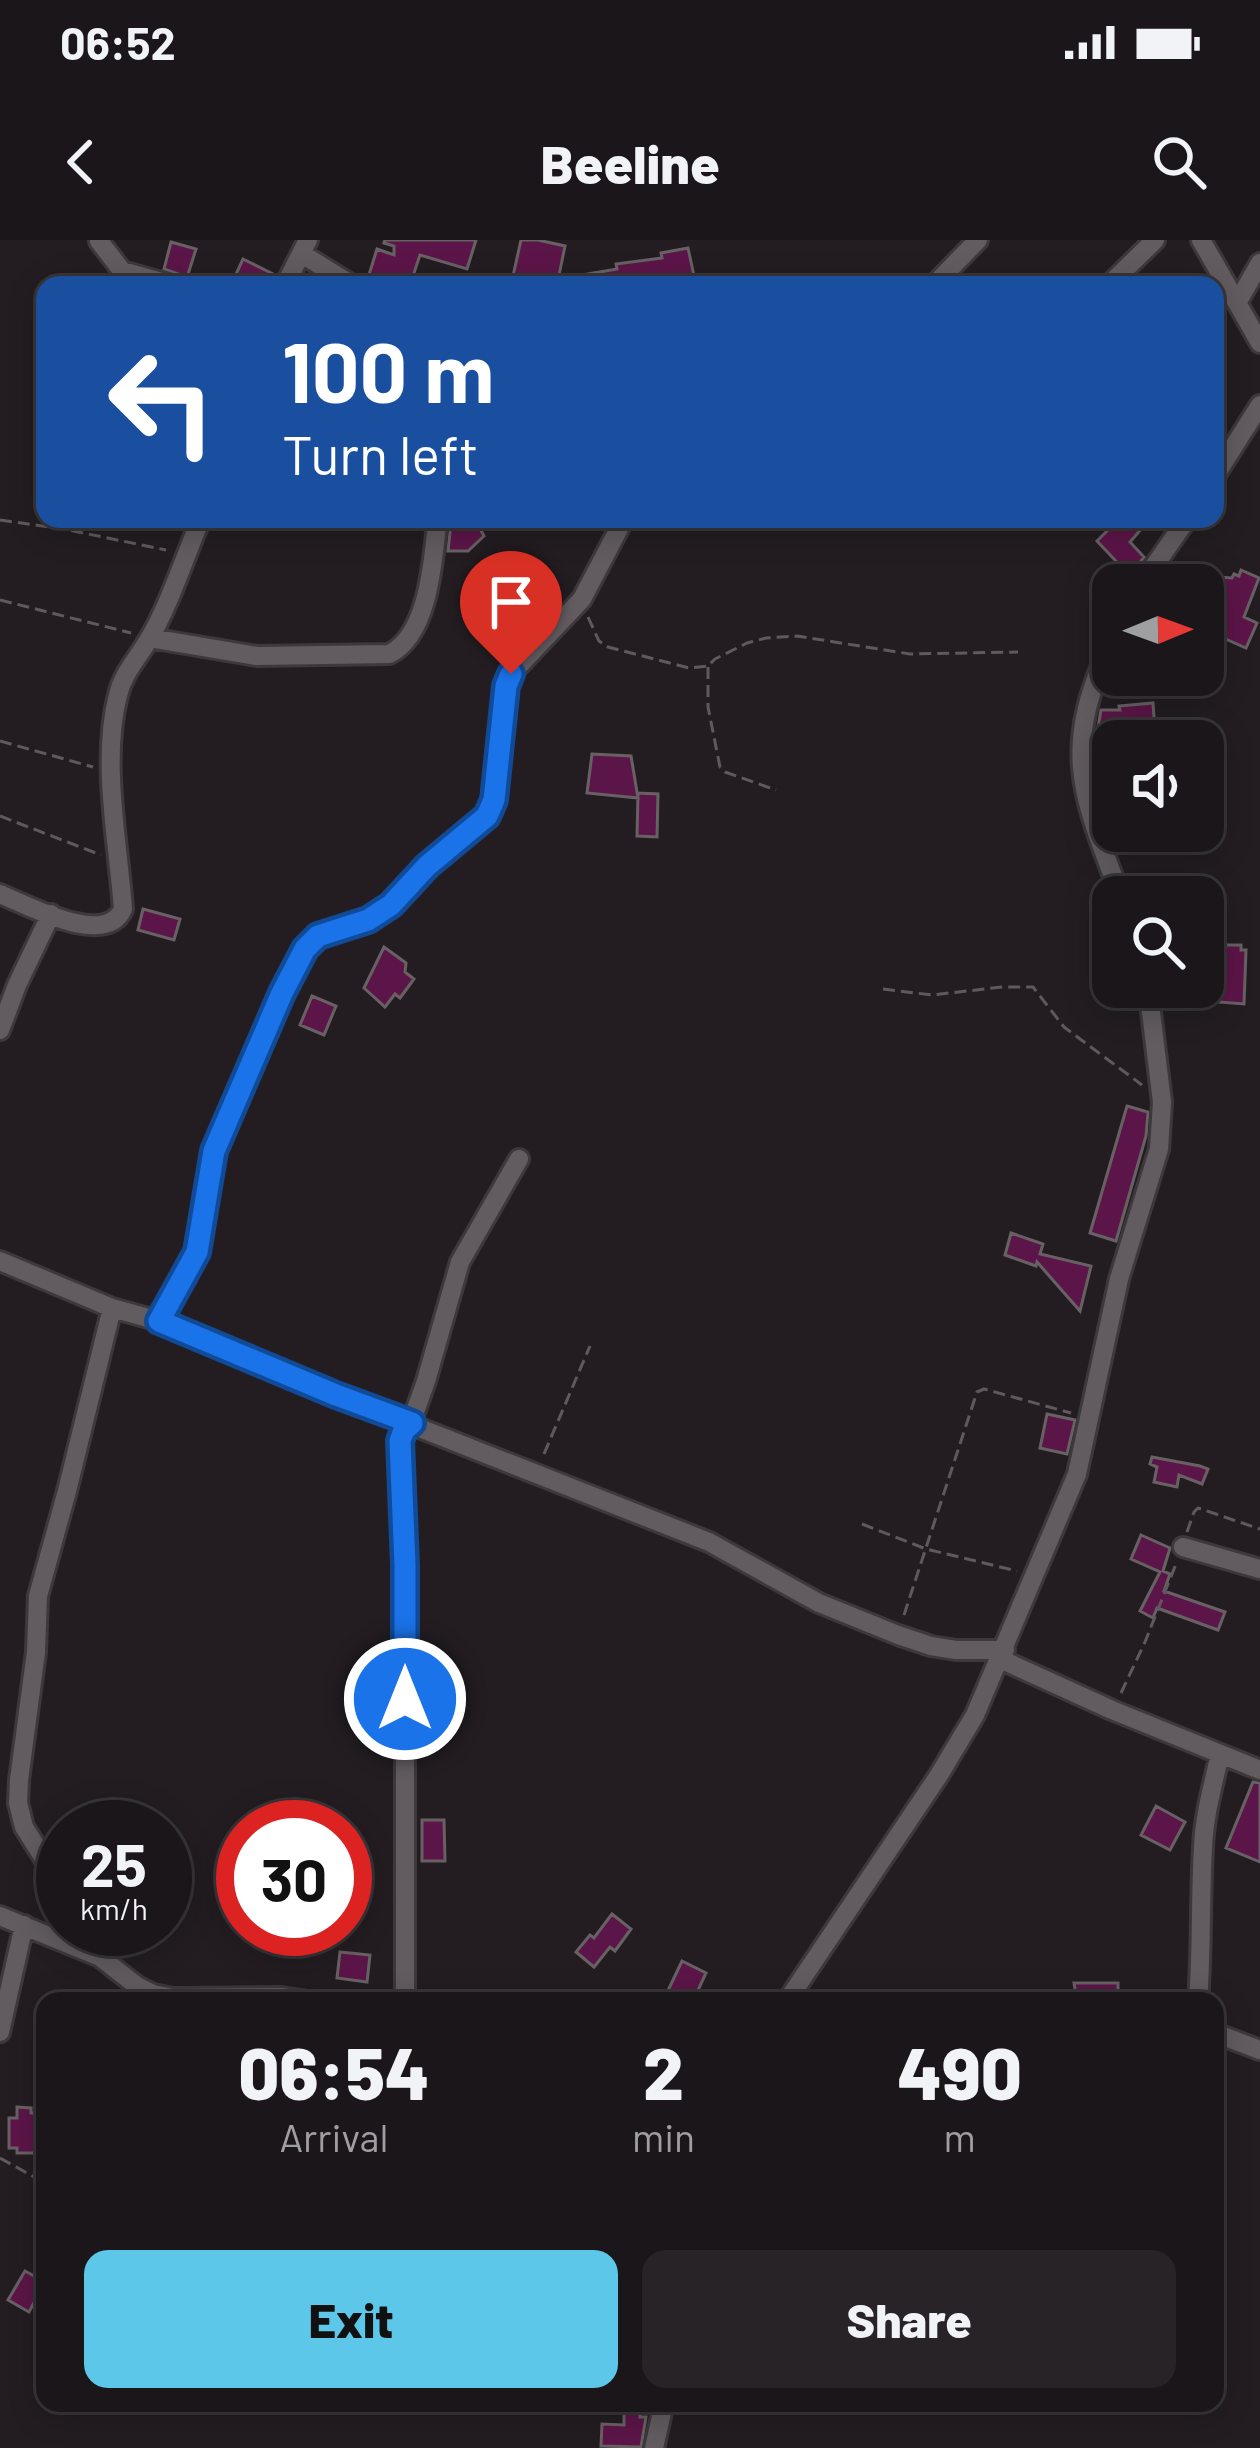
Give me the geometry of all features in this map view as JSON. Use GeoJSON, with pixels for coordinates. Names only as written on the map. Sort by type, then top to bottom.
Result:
{"type":"FeatureCollection","features":[{"type":"Feature","properties":{"kind":"street"},"geometry":{"type":"LineString","coordinates":[[943,276],[978,240]]}},
{"type":"Feature","properties":{"kind":"street"},"geometry":{"type":"LineString","coordinates":[[1118,276],[1155,240]]}},
{"type":"Feature","properties":{"kind":"street"},"geometry":{"type":"LineString","coordinates":[[1201,240],[1222,276]]}},
{"type":"Feature","properties":{"kind":"street"},"geometry":{"type":"LineString","coordinates":[[99,241],[122,271],[140,276]]}},
{"type":"Feature","properties":{"kind":"street"},"geometry":{"type":"LineString","coordinates":[[290,276],[305,247],[341,276]]}},
{"type":"Feature","properties":{"kind":"street"},"geometry":{"type":"LineString","coordinates":[[1237,303],[1260,263]]}},
{"type":"Feature","properties":{"kind":"street"},"geometry":{"type":"LineString","coordinates":[[1224,280],[1260,343]]}},
{"type":"Feature","properties":{"kind":"street"},"geometry":{"type":"LineString","coordinates":[[1224,462],[1260,405]]}},
{"type":"Feature","properties":{"kind":"street"},"geometry":{"type":"LineString","coordinates":[[0,894],[98,927],[115,921],[123,909],[112,772],[113,718],[119,689],[150,638],[197,528]]}},
{"type":"Feature","properties":{"kind":"street"},"geometry":{"type":"LineString","coordinates":[[150,638],[257,656],[373,655],[398,650],[424,604],[437,528]]}},
{"type":"Feature","properties":{"kind":"street"},"geometry":{"type":"LineString","coordinates":[[159,1321],[197,1252],[214,1151],[305,949],[318,936],[368,920],[391,905],[427,866],[487,816],[494,800],[511,674],[582,598],[619,528]]}},
{"type":"Feature","properties":{"kind":"street"},"geometry":{"type":"LineString","coordinates":[[1155,564],[1180,528]]}},
{"type":"Feature","properties":{"kind":"street"},"geometry":{"type":"LineString","coordinates":[[1092,690],[1080,741],[1082,786],[1114,876]]}},
{"type":"Feature","properties":{"kind":"street"},"geometry":{"type":"LineString","coordinates":[[0,1030],[51,914]]}},
{"type":"Feature","properties":{"kind":"street"},"geometry":{"type":"LineString","coordinates":[[793,1992],[940,1775],[975,1715],[1077,1474],[1119,1279],[1159,1149],[1162,1102],[1151,1008]]}},
{"type":"Feature","properties":{"kind":"street"},"geometry":{"type":"LineString","coordinates":[[405,1992],[405,1565],[400,1441],[412,1423],[460,1262],[520,1159]]}},
{"type":"Feature","properties":{"kind":"street"},"geometry":{"type":"LineString","coordinates":[[0,1261],[709,1542],[819,1603],[898,1635],[931,1646],[1002,1655],[1112,1710],[1260,1770]]}},
{"type":"Feature","properties":{"kind":"street"},"geometry":{"type":"LineString","coordinates":[[36,1845],[18,1803],[38,1596],[112,1308]]}},
{"type":"Feature","properties":{"kind":"street"},"geometry":{"type":"LineString","coordinates":[[1183,1547],[1260,1569]]}},
{"type":"Feature","properties":{"kind":"street"},"geometry":{"type":"LineString","coordinates":[[1198,1992],[1202,1848],[1220,1754]]}},
{"type":"Feature","properties":{"kind":"street"},"geometry":{"type":"LineString","coordinates":[[0,1916],[100,1957],[145,1992]]}},
{"type":"Feature","properties":{"kind":"street"},"geometry":{"type":"LineString","coordinates":[[0,2032],[24,1925]]}},
{"type":"Feature","properties":{"kind":"street"},"geometry":{"type":"LineString","coordinates":[[1224,2036],[1260,2050]]}},
{"type":"Feature","properties":{"kind":"street"},"geometry":{"type":"LineString","coordinates":[[654,2448],[662,2412]]}},
{"type":"Feature","properties":{"kind":"path"},"geometry":{"type":"LineString","coordinates":[[0,520],[36,525]]}},
{"type":"Feature","properties":{"kind":"path"},"geometry":{"type":"LineString","coordinates":[[57,528],[186,554]]}},
{"type":"Feature","properties":{"kind":"path"},"geometry":{"type":"LineString","coordinates":[[582,598],[594,632],[608,647],[688,668],[707,666],[747,643],[797,636],[910,654],[1018,652]]}},
{"type":"Feature","properties":{"kind":"path"},"geometry":{"type":"LineString","coordinates":[[0,600],[150,638]]}},
{"type":"Feature","properties":{"kind":"path"},"geometry":{"type":"LineString","coordinates":[[707,666],[708,707],[720,767],[776,790]]}},
{"type":"Feature","properties":{"kind":"path"},"geometry":{"type":"LineString","coordinates":[[0,740],[112,772]]}},
{"type":"Feature","properties":{"kind":"path"},"geometry":{"type":"LineString","coordinates":[[0,815],[119,863]]}},
{"type":"Feature","properties":{"kind":"path"},"geometry":{"type":"LineString","coordinates":[[884,988],[932,995],[1033,987],[1064,1028],[1162,1102]]}},
{"type":"Feature","properties":{"kind":"path"},"geometry":{"type":"LineString","coordinates":[[537,1473],[590,1346]]}},
{"type":"Feature","properties":{"kind":"path"},"geometry":{"type":"LineString","coordinates":[[898,1635],[980,1390],[1090,1418]]}},
{"type":"Feature","properties":{"kind":"path"},"geometry":{"type":"LineString","coordinates":[[1112,1710],[1145,1642],[1194,1512],[1198,1508],[1260,1528]]}},
{"type":"Feature","properties":{"kind":"path"},"geometry":{"type":"LineString","coordinates":[[862,1525],[926,1549],[1036,1575]]}},
{"type":"Feature","properties":{"kind":"path"},"geometry":{"type":"LineString","coordinates":[[0,2158],[36,2178]]}},
{"type":"Feature","properties":{"kind":"building"},"geometry":{"type":"Polygon","coordinates":[[[476,240],[467,269],[420,255],[413,276],[369,276],[377,249],[394,255],[394,246],[384,243],[476,240]]]}},
{"type":"Feature","properties":{"kind":"building"},"geometry":{"type":"Polygon","coordinates":[[[521,240],[565,246],[559,276],[513,276],[521,240]]]}},
{"type":"Feature","properties":{"kind":"building"},"geometry":{"type":"Polygon","coordinates":[[[171,242],[196,249],[188,276],[164,269],[171,242]]]}},
{"type":"Feature","properties":{"kind":"building"},"geometry":{"type":"Polygon","coordinates":[[[688,248],[694,276],[576,276],[662,258],[661,253],[688,248]]]}},
{"type":"Feature","properties":{"kind":"building"},"geometry":{"type":"Polygon","coordinates":[[[243,259],[275,275],[275,276],[235,276],[243,259]]]}},
{"type":"Feature","properties":{"kind":"building"},"geometry":{"type":"Polygon","coordinates":[[[450,528],[480,528],[484,536],[468,551],[448,551],[450,528]]]}},
{"type":"Feature","properties":{"kind":"building"},"geometry":{"type":"Polygon","coordinates":[[[1110,528],[1142,528],[1130,542],[1144,557],[1139,564],[1119,564],[1097,541],[1110,528]]]}},
{"type":"Feature","properties":{"kind":"building"},"geometry":{"type":"Polygon","coordinates":[[[1241,570],[1259,578],[1244,617],[1257,623],[1246,648],[1224,638],[1224,577],[1239,576],[1241,570]]]}},
{"type":"Feature","properties":{"kind":"building"},"geometry":{"type":"Polygon","coordinates":[[[493,576],[512,597],[485,622],[466,601],[493,576]]]}},
{"type":"Feature","properties":{"kind":"building"},"geometry":{"type":"Polygon","coordinates":[[[1153,703],[1154,720],[1099,720],[1101,710],[1120,710],[1119,706],[1153,703]]]}},
{"type":"Feature","properties":{"kind":"building"},"geometry":{"type":"Polygon","coordinates":[[[592,754],[631,756],[638,798],[587,793],[592,754]]]}},
{"type":"Feature","properties":{"kind":"building"},"geometry":{"type":"Polygon","coordinates":[[[638,793],[658,794],[657,837],[637,836],[638,793]]]}},
{"type":"Feature","properties":{"kind":"building"},"geometry":{"type":"Polygon","coordinates":[[[143,909],[180,919],[174,940],[138,930],[143,909]]]}},
{"type":"Feature","properties":{"kind":"building"},"geometry":{"type":"Polygon","coordinates":[[[1226,945],[1241,945],[1246,950],[1244,1004],[1224,1002],[1226,945]]]}},
{"type":"Feature","properties":{"kind":"building"},"geometry":{"type":"Polygon","coordinates":[[[384,947],[406,963],[405,972],[414,979],[400,998],[395,994],[385,1007],[364,988],[384,947]]]}},
{"type":"Feature","properties":{"kind":"building"},"geometry":{"type":"Polygon","coordinates":[[[312,996],[336,1006],[324,1035],[300,1025],[312,996]]]}},
{"type":"Feature","properties":{"kind":"building"},"geometry":{"type":"Polygon","coordinates":[[[1127,1106],[1148,1112],[1146,1136],[1116,1241],[1090,1233],[1127,1106]]]}},
{"type":"Feature","properties":{"kind":"building"},"geometry":{"type":"Polygon","coordinates":[[[1011,1233],[1043,1244],[1040,1254],[1091,1266],[1080,1311],[1037,1262],[1036,1266],[1005,1255],[1011,1233]]]}},
{"type":"Feature","properties":{"kind":"building"},"geometry":{"type":"Polygon","coordinates":[[[1047,1414],[1075,1420],[1067,1454],[1040,1448],[1047,1414]]]}},
{"type":"Feature","properties":{"kind":"building"},"geometry":{"type":"Polygon","coordinates":[[[1152,1457],[1208,1469],[1202,1484],[1179,1475],[1177,1487],[1154,1482],[1157,1467],[1150,1464],[1152,1457]]]}},
{"type":"Feature","properties":{"kind":"building"},"geometry":{"type":"Polygon","coordinates":[[[1141,1535],[1170,1548],[1163,1571],[1170,1574],[1164,1591],[1225,1612],[1218,1630],[1157,1608],[1153,1618],[1140,1611],[1160,1572],[1131,1559],[1141,1535]]]}},
{"type":"Feature","properties":{"kind":"building"},"geometry":{"type":"Polygon","coordinates":[[[1253,1782],[1260,1783],[1260,1862],[1226,1848],[1253,1782]]]}},
{"type":"Feature","properties":{"kind":"building"},"geometry":{"type":"Polygon","coordinates":[[[1156,1806],[1185,1822],[1170,1850],[1141,1835],[1156,1806]]]}},
{"type":"Feature","properties":{"kind":"building"},"geometry":{"type":"Polygon","coordinates":[[[422,1820],[444,1820],[445,1861],[422,1861],[422,1820]]]}},
{"type":"Feature","properties":{"kind":"building"},"geometry":{"type":"Polygon","coordinates":[[[612,1914],[631,1929],[615,1951],[610,1947],[594,1967],[576,1952],[612,1914]]]}},
{"type":"Feature","properties":{"kind":"building"},"geometry":{"type":"Polygon","coordinates":[[[340,1956],[370,1956],[367,1982],[337,1978],[340,1956]]]}},
{"type":"Feature","properties":{"kind":"building"},"geometry":{"type":"Polygon","coordinates":[[[682,1961],[706,1973],[697,1992],[667,1992],[682,1961]]]}},
{"type":"Feature","properties":{"kind":"building"},"geometry":{"type":"Polygon","coordinates":[[[1074,1983],[1118,1983],[1118,1992],[1076,1992],[1074,1983]]]}},
{"type":"Feature","properties":{"kind":"building"},"geometry":{"type":"Polygon","coordinates":[[[17,2107],[36,2113],[36,2153],[9,2148],[9,2118],[17,2118],[17,2107]]]}},
{"type":"Feature","properties":{"kind":"building"},"geometry":{"type":"Polygon","coordinates":[[[25,2271],[36,2277],[36,2299],[29,2312],[8,2300],[25,2271]]]}},
{"type":"Feature","properties":{"kind":"building"},"geometry":{"type":"Polygon","coordinates":[[[624,2412],[646,2417],[641,2447],[601,2446],[602,2424],[624,2425],[624,2412]]]}},
{"type":"Feature","properties":{"kind":"route"},"geometry":{"type":"LineString","coordinates":[[405,1699],[400,1441],[412,1423],[159,1321],[197,1252],[214,1151],[305,949],[318,936],[368,920],[391,905],[427,866],[487,816],[494,800],[511,674]]}}]}
